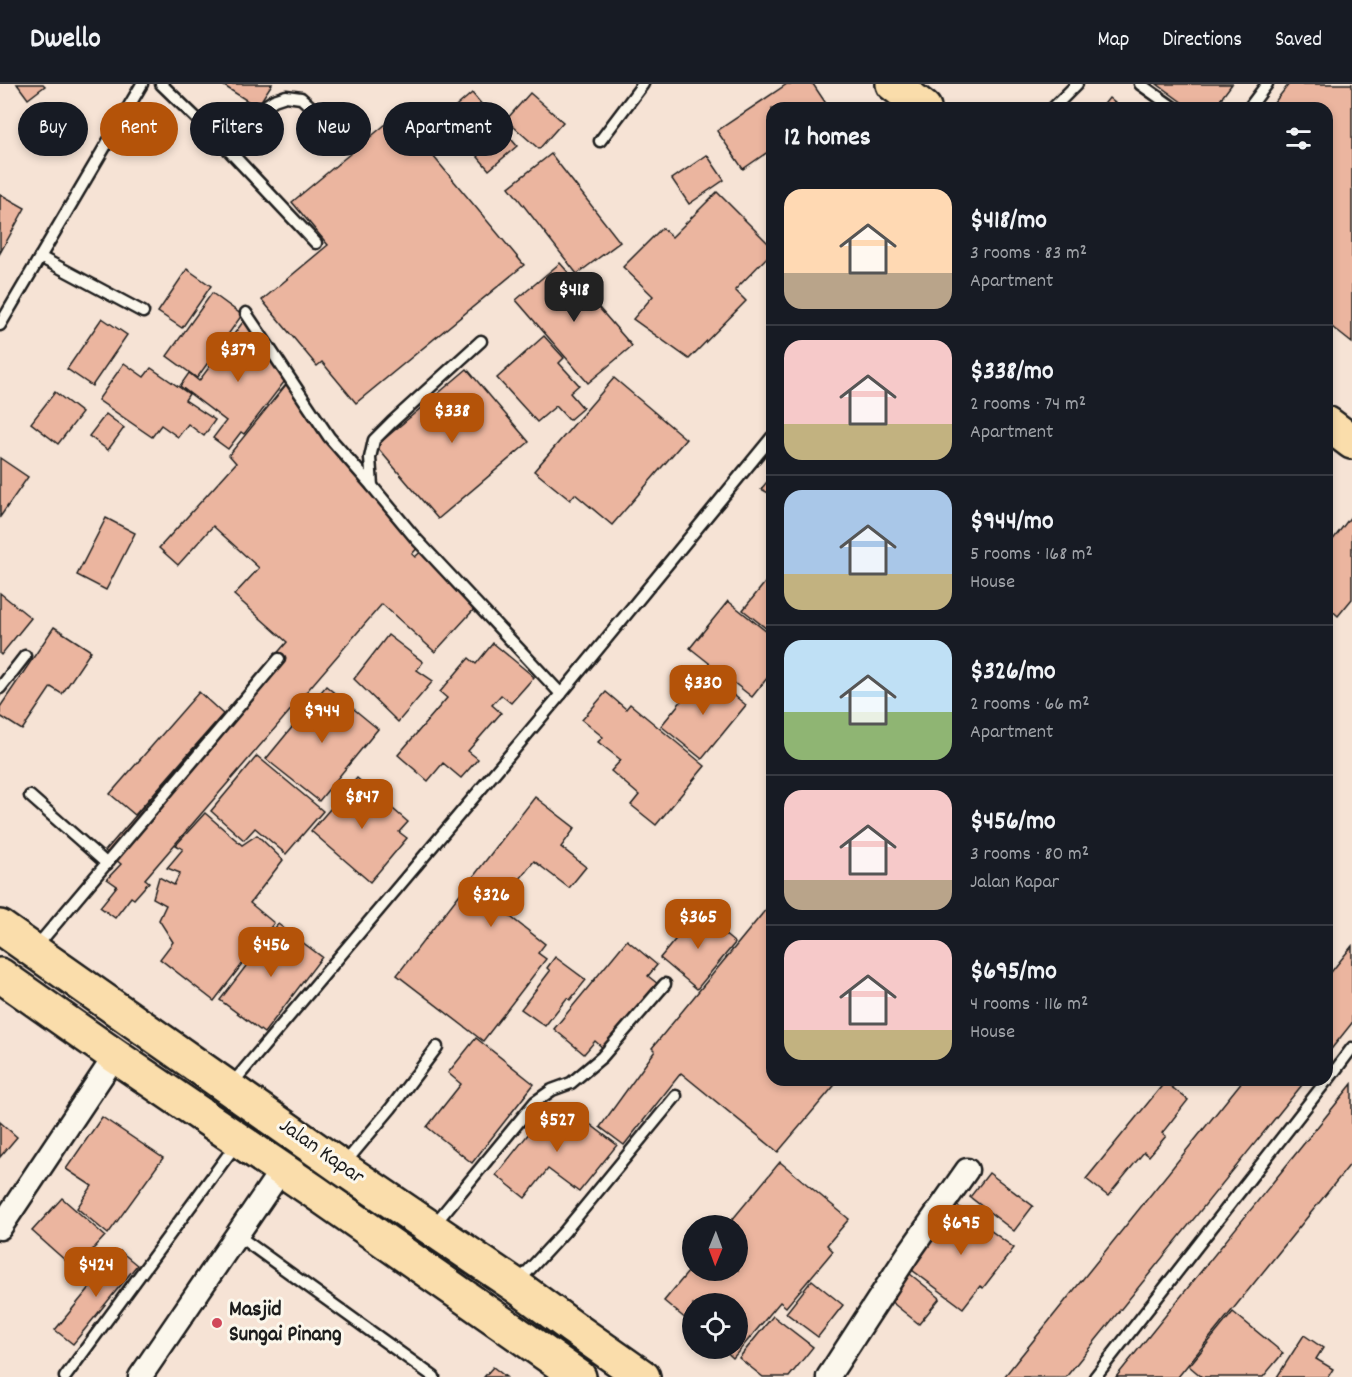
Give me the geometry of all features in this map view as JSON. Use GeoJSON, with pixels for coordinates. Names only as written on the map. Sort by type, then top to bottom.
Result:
{"type":"FeatureCollection","features":[{"type":"Feature","properties":{"kind":"main road"},"geometry":{"type":"LineString","coordinates":[[893,84],[916,102]]}},
{"type":"Feature","properties":{"kind":"main road"},"geometry":{"type":"LineString","coordinates":[[1333,428],[1352,442]]}},
{"type":"Feature","properties":{"kind":"main road","name":"Jalan Kapar"},"geometry":{"type":"LineString","coordinates":[[0,927],[341,1167],[515,1285],[643,1377]]}},
{"type":"Feature","properties":{"kind":"main road","name":"Jalan Kapar"},"geometry":{"type":"LineString","coordinates":[[0,975],[579,1377]]}},
{"type":"Feature","properties":{"kind":"street"},"geometry":{"type":"LineString","coordinates":[[0,1228],[115,1056]]}},
{"type":"Feature","properties":{"kind":"street"},"geometry":{"type":"LineString","coordinates":[[140,1377],[282,1169]]}},
{"type":"Feature","properties":{"kind":"street"},"geometry":{"type":"LineString","coordinates":[[828,1377],[908,1254],[967,1170]]}},
{"type":"Feature","properties":{"kind":"lane"},"geometry":{"type":"LineString","coordinates":[[0,326],[142,84]]}},
{"type":"Feature","properties":{"kind":"lane"},"geometry":{"type":"LineString","coordinates":[[160,84],[190,112]]}},
{"type":"Feature","properties":{"kind":"lane"},"geometry":{"type":"LineString","coordinates":[[600,141],[643,84]]}},
{"type":"Feature","properties":{"kind":"lane"},"geometry":{"type":"LineString","coordinates":[[1059,102],[1077,84]]}},
{"type":"Feature","properties":{"kind":"lane"},"geometry":{"type":"LineString","coordinates":[[1140,84],[1166,102]]}},
{"type":"Feature","properties":{"kind":"lane"},"geometry":{"type":"LineString","coordinates":[[1254,102],[1267,84]]}},
{"type":"Feature","properties":{"kind":"lane"},"geometry":{"type":"LineString","coordinates":[[271,102],[286,96],[301,98],[306,102]]}},
{"type":"Feature","properties":{"kind":"lane"},"geometry":{"type":"LineString","coordinates":[[234,156],[316,243]]}},
{"type":"Feature","properties":{"kind":"lane"},"geometry":{"type":"LineString","coordinates":[[40,257],[142,312]]}},
{"type":"Feature","properties":{"kind":"lane"},"geometry":{"type":"LineString","coordinates":[[246,314],[329,437],[417,540],[561,694]]}},
{"type":"Feature","properties":{"kind":"lane"},"geometry":{"type":"LineString","coordinates":[[372,486],[370,458],[374,440],[481,341]]}},
{"type":"Feature","properties":{"kind":"lane"},"geometry":{"type":"LineString","coordinates":[[229,1087],[561,694],[766,444]]}},
{"type":"Feature","properties":{"kind":"lane"},"geometry":{"type":"LineString","coordinates":[[0,688],[25,656]]}},
{"type":"Feature","properties":{"kind":"lane"},"geometry":{"type":"LineString","coordinates":[[34,950],[279,659]]}},
{"type":"Feature","properties":{"kind":"lane"},"geometry":{"type":"LineString","coordinates":[[30,796],[107,864]]}},
{"type":"Feature","properties":{"kind":"lane"},"geometry":{"type":"LineString","coordinates":[[430,1228],[535,1102],[552,1090],[571,1083],[602,1057],[665,984]]}},
{"type":"Feature","properties":{"kind":"lane"},"geometry":{"type":"LineString","coordinates":[[341,1167],[391,1108],[436,1047]]}},
{"type":"Feature","properties":{"kind":"lane"},"geometry":{"type":"LineString","coordinates":[[1333,1072],[1352,1048]]}},
{"type":"Feature","properties":{"kind":"lane"},"geometry":{"type":"LineString","coordinates":[[1095,1377],[1322,1086]]}},
{"type":"Feature","properties":{"kind":"lane"},"geometry":{"type":"LineString","coordinates":[[515,1285],[565,1231],[676,1096]]}},
{"type":"Feature","properties":{"kind":"lane"},"geometry":{"type":"LineString","coordinates":[[65,1377],[239,1141]]}},
{"type":"Feature","properties":{"kind":"lane"},"geometry":{"type":"LineString","coordinates":[[237,1235],[434,1377]]}},
{"type":"Feature","properties":{"kind":"building"},"geometry":{"type":"Polygon","coordinates":[[[17,84],[43,84],[45,86],[28,99],[17,84]]]}},
{"type":"Feature","properties":{"kind":"building"},"geometry":{"type":"Polygon","coordinates":[[[221,84],[272,84],[260,102],[249,102],[221,84]]]}},
{"type":"Feature","properties":{"kind":"building"},"geometry":{"type":"Polygon","coordinates":[[[787,84],[813,84],[825,102],[766,102],[766,153],[743,169],[717,131],[787,84]]]}},
{"type":"Feature","properties":{"kind":"building"},"geometry":{"type":"Polygon","coordinates":[[[1157,84],[1232,84],[1218,102],[1182,102],[1157,84]]]}},
{"type":"Feature","properties":{"kind":"building"},"geometry":{"type":"Polygon","coordinates":[[[1289,84],[1352,84],[1352,343],[1333,328],[1333,102],[1275,102],[1289,84]]]}},
{"type":"Feature","properties":{"kind":"building"},"geometry":{"type":"Polygon","coordinates":[[[472,93],[480,102],[462,102],[472,93]]]}},
{"type":"Feature","properties":{"kind":"building"},"geometry":{"type":"Polygon","coordinates":[[[530,93],[563,122],[539,149],[513,126],[513,112],[530,93]]]}},
{"type":"Feature","properties":{"kind":"building"},"geometry":{"type":"Polygon","coordinates":[[[383,126],[383,156],[433,156],[524,265],[356,403],[322,362],[317,366],[262,300],[328,245],[292,202],[347,156],[371,156],[371,136],[383,126]]]}},
{"type":"Feature","properties":{"kind":"building"},"geometry":{"type":"Polygon","coordinates":[[[551,154],[620,242],[577,274],[509,187],[551,154]]]}},
{"type":"Feature","properties":{"kind":"building"},"geometry":{"type":"Polygon","coordinates":[[[707,155],[724,180],[689,204],[672,179],[707,155]]]}},
{"type":"Feature","properties":{"kind":"building"},"geometry":{"type":"Polygon","coordinates":[[[477,156],[505,156],[489,170],[477,156]]]}},
{"type":"Feature","properties":{"kind":"building"},"geometry":{"type":"Polygon","coordinates":[[[717,192],[766,241],[766,258],[735,290],[746,301],[689,359],[633,319],[653,296],[623,267],[662,228],[672,237],[717,192]]]}},
{"type":"Feature","properties":{"kind":"building"},"geometry":{"type":"Polygon","coordinates":[[[0,194],[25,208],[0,253],[0,194]]]}},
{"type":"Feature","properties":{"kind":"building"},"geometry":{"type":"Polygon","coordinates":[[[560,263],[632,346],[588,383],[516,300],[560,263]]]}},
{"type":"Feature","properties":{"kind":"building"},"geometry":{"type":"Polygon","coordinates":[[[187,269],[211,286],[182,328],[158,312],[187,269]]]}},
{"type":"Feature","properties":{"kind":"building"},"geometry":{"type":"Polygon","coordinates":[[[212,293],[242,315],[197,378],[167,356],[212,293]]]}},
{"type":"Feature","properties":{"kind":"building"},"geometry":{"type":"Polygon","coordinates":[[[102,318],[127,335],[92,386],[67,369],[102,318]]]}},
{"type":"Feature","properties":{"kind":"building"},"geometry":{"type":"Polygon","coordinates":[[[246,318],[288,377],[244,434],[241,432],[228,449],[213,438],[226,421],[180,386],[189,373],[199,381],[246,318]]]}},
{"type":"Feature","properties":{"kind":"building"},"geometry":{"type":"Polygon","coordinates":[[[544,336],[564,358],[559,363],[579,385],[570,393],[583,408],[569,420],[556,406],[537,422],[497,378],[544,336]]]}},
{"type":"Feature","properties":{"kind":"building"},"geometry":{"type":"Polygon","coordinates":[[[124,363],[144,377],[151,368],[189,394],[185,400],[215,420],[204,436],[188,424],[178,437],[161,425],[152,437],[98,400],[124,363]]]}},
{"type":"Feature","properties":{"kind":"building"},"geometry":{"type":"Polygon","coordinates":[[[467,369],[529,442],[438,519],[376,446],[467,369]]]}},
{"type":"Feature","properties":{"kind":"building"},"geometry":{"type":"Polygon","coordinates":[[[614,378],[686,439],[612,525],[575,494],[570,500],[534,471],[614,378]]]}},
{"type":"Feature","properties":{"kind":"building"},"geometry":{"type":"Polygon","coordinates":[[[289,381],[421,544],[412,554],[415,557],[427,546],[478,605],[435,652],[382,604],[145,879],[149,882],[134,899],[131,897],[115,918],[100,907],[117,886],[107,879],[121,864],[105,851],[287,642],[234,595],[259,568],[213,526],[178,565],[159,548],[236,463],[229,455],[289,381]]]}},
{"type":"Feature","properties":{"kind":"building"},"geometry":{"type":"Polygon","coordinates":[[[55,392],[82,413],[58,444],[31,423],[55,392]]]}},
{"type":"Feature","properties":{"kind":"building"},"geometry":{"type":"Polygon","coordinates":[[[106,414],[124,428],[108,450],[89,436],[106,414]]]}},
{"type":"Feature","properties":{"kind":"building"},"geometry":{"type":"Polygon","coordinates":[[[0,458],[28,477],[0,517],[0,458]]]}},
{"type":"Feature","properties":{"kind":"building"},"geometry":{"type":"Polygon","coordinates":[[[1352,515],[1352,599],[1338,616],[1333,612],[1333,540],[1352,515]]]}},
{"type":"Feature","properties":{"kind":"building"},"geometry":{"type":"Polygon","coordinates":[[[106,518],[135,533],[106,590],[77,575],[106,518]]]}},
{"type":"Feature","properties":{"kind":"building"},"geometry":{"type":"Polygon","coordinates":[[[766,581],[766,628],[743,610],[766,581]]]}},
{"type":"Feature","properties":{"kind":"building"},"geometry":{"type":"Polygon","coordinates":[[[0,593],[31,618],[1,655],[0,654],[0,593]]]}},
{"type":"Feature","properties":{"kind":"building"},"geometry":{"type":"Polygon","coordinates":[[[728,601],[766,631],[766,680],[752,697],[690,648],[728,601]]]}},
{"type":"Feature","properties":{"kind":"building"},"geometry":{"type":"Polygon","coordinates":[[[54,627],[91,651],[62,694],[51,687],[22,730],[0,716],[0,707],[54,627]]]}},
{"type":"Feature","properties":{"kind":"building"},"geometry":{"type":"Polygon","coordinates":[[[388,635],[423,662],[417,670],[433,681],[398,722],[354,679],[388,635]]]}},
{"type":"Feature","properties":{"kind":"building"},"geometry":{"type":"Polygon","coordinates":[[[493,643],[534,677],[511,703],[501,695],[492,705],[501,713],[468,751],[478,759],[461,778],[443,763],[428,781],[398,755],[447,698],[440,692],[469,658],[476,664],[493,643]]]}},
{"type":"Feature","properties":{"kind":"building"},"geometry":{"type":"Polygon","coordinates":[[[705,672],[746,705],[702,759],[661,726],[705,672]]]}},
{"type":"Feature","properties":{"kind":"building"},"geometry":{"type":"Polygon","coordinates":[[[326,686],[378,729],[319,801],[266,759],[326,686]]]}},
{"type":"Feature","properties":{"kind":"building"},"geometry":{"type":"Polygon","coordinates":[[[199,692],[223,714],[135,815],[110,794],[199,692]]]}},
{"type":"Feature","properties":{"kind":"building"},"geometry":{"type":"Polygon","coordinates":[[[606,692],[626,709],[630,704],[705,766],[656,825],[631,805],[639,795],[611,771],[621,760],[598,742],[603,737],[582,720],[606,692]]]}},
{"type":"Feature","properties":{"kind":"building"},"geometry":{"type":"Polygon","coordinates":[[[257,756],[323,811],[286,854],[255,828],[244,840],[211,811],[257,756]]]}},
{"type":"Feature","properties":{"kind":"building"},"geometry":{"type":"Polygon","coordinates":[[[357,778],[408,822],[399,832],[407,838],[370,882],[311,831],[357,778]]]}},
{"type":"Feature","properties":{"kind":"building"},"geometry":{"type":"Polygon","coordinates":[[[535,797],[575,828],[561,847],[586,867],[569,888],[534,861],[498,907],[545,944],[538,953],[546,959],[483,1041],[397,975],[535,797]]]}},
{"type":"Feature","properties":{"kind":"building"},"geometry":{"type":"Polygon","coordinates":[[[205,813],[242,845],[257,835],[283,860],[250,903],[274,923],[214,1001],[160,959],[173,942],[159,920],[166,905],[153,898],[159,877],[174,885],[180,873],[167,868],[183,849],[176,845],[205,813]]]}},
{"type":"Feature","properties":{"kind":"building"},"geometry":{"type":"Polygon","coordinates":[[[766,909],[766,1086],[834,1086],[778,1152],[681,1073],[624,1145],[600,1127],[655,1051],[652,1048],[766,909]]]}},
{"type":"Feature","properties":{"kind":"building"},"geometry":{"type":"Polygon","coordinates":[[[698,912],[735,943],[697,989],[660,958],[698,912]]]}},
{"type":"Feature","properties":{"kind":"building"},"geometry":{"type":"Polygon","coordinates":[[[278,924],[322,957],[264,1033],[220,1000],[278,924]]]}},
{"type":"Feature","properties":{"kind":"building"},"geometry":{"type":"Polygon","coordinates":[[[627,940],[657,965],[648,976],[658,984],[604,1049],[595,1041],[584,1054],[554,1029],[627,940]]]}},
{"type":"Feature","properties":{"kind":"building"},"geometry":{"type":"Polygon","coordinates":[[[1352,946],[1352,1023],[1333,1047],[1333,970],[1352,946]]]}},
{"type":"Feature","properties":{"kind":"building"},"geometry":{"type":"Polygon","coordinates":[[[555,957],[586,980],[570,1000],[567,998],[545,1026],[521,1009],[550,971],[547,968],[555,957]]]}},
{"type":"Feature","properties":{"kind":"building"},"geometry":{"type":"Polygon","coordinates":[[[476,1038],[534,1084],[472,1163],[427,1127],[461,1084],[448,1073],[476,1038]]]}},
{"type":"Feature","properties":{"kind":"building"},"geometry":{"type":"Polygon","coordinates":[[[1352,1084],[1352,1162],[1178,1377],[1116,1377],[1352,1084]]]}},
{"type":"Feature","properties":{"kind":"building"},"geometry":{"type":"Polygon","coordinates":[[[1162,1086],[1170,1086],[1188,1100],[1162,1133],[1166,1136],[1149,1156],[1144,1152],[1108,1196],[1086,1179],[1162,1086]]]}},
{"type":"Feature","properties":{"kind":"building"},"geometry":{"type":"Polygon","coordinates":[[[1238,1086],[1301,1086],[1066,1377],[1004,1377],[1238,1086]]]}},
{"type":"Feature","properties":{"kind":"building"},"geometry":{"type":"Polygon","coordinates":[[[552,1104],[578,1124],[582,1118],[617,1145],[579,1192],[548,1169],[525,1198],[496,1175],[552,1104]]]}},
{"type":"Feature","properties":{"kind":"building"},"geometry":{"type":"Polygon","coordinates":[[[102,1117],[163,1158],[108,1234],[77,1208],[92,1186],[66,1169],[102,1117]]]}},
{"type":"Feature","properties":{"kind":"building"},"geometry":{"type":"Polygon","coordinates":[[[0,1122],[17,1137],[0,1157],[0,1122]]]}},
{"type":"Feature","properties":{"kind":"building"},"geometry":{"type":"Polygon","coordinates":[[[780,1162],[849,1219],[827,1245],[833,1251],[786,1307],[780,1302],[748,1340],[748,1293],[682,1293],[682,1316],[664,1301],[682,1279],[748,1281],[748,1215],[736,1215],[780,1162]]]}},
{"type":"Feature","properties":{"kind":"building"},"geometry":{"type":"Polygon","coordinates":[[[989,1173],[1033,1206],[1014,1231],[970,1197],[989,1173]]]}},
{"type":"Feature","properties":{"kind":"building"},"geometry":{"type":"Polygon","coordinates":[[[62,1198],[105,1236],[75,1269],[32,1231],[62,1198]]]}},
{"type":"Feature","properties":{"kind":"building"},"geometry":{"type":"Polygon","coordinates":[[[955,1204],[1014,1248],[983,1288],[980,1286],[963,1308],[908,1267],[955,1204]]]}},
{"type":"Feature","properties":{"kind":"building"},"geometry":{"type":"Polygon","coordinates":[[[120,1251],[137,1265],[73,1344],[55,1330],[120,1251]]]}},
{"type":"Feature","properties":{"kind":"building"},"geometry":{"type":"Polygon","coordinates":[[[905,1270],[940,1298],[919,1324],[884,1296],[905,1270]]]}},
{"type":"Feature","properties":{"kind":"building"},"geometry":{"type":"Polygon","coordinates":[[[812,1280],[843,1305],[818,1337],[786,1313],[812,1280]]]}},
{"type":"Feature","properties":{"kind":"building"},"geometry":{"type":"Polygon","coordinates":[[[1233,1312],[1283,1353],[1263,1377],[1202,1377],[1189,1366],[1233,1312]]]}},
{"type":"Feature","properties":{"kind":"building"},"geometry":{"type":"Polygon","coordinates":[[[773,1316],[813,1347],[789,1377],[763,1377],[740,1359],[748,1359],[748,1347],[773,1316]]]}},
{"type":"Feature","properties":{"kind":"building"},"geometry":{"type":"Polygon","coordinates":[[[1304,1335],[1323,1348],[1316,1359],[1333,1369],[1328,1377],[1277,1377],[1304,1335]]]}},
{"type":"Feature","properties":{"kind":"building"},"geometry":{"type":"Polygon","coordinates":[[[493,1367],[506,1377],[484,1377],[493,1367]]]}},
{"type":"Feature","properties":{"kind":"place","name":"Masjid Sungai Pinang"},"geometry":{"type":"Point","coordinates":[217,1323]}}]}
